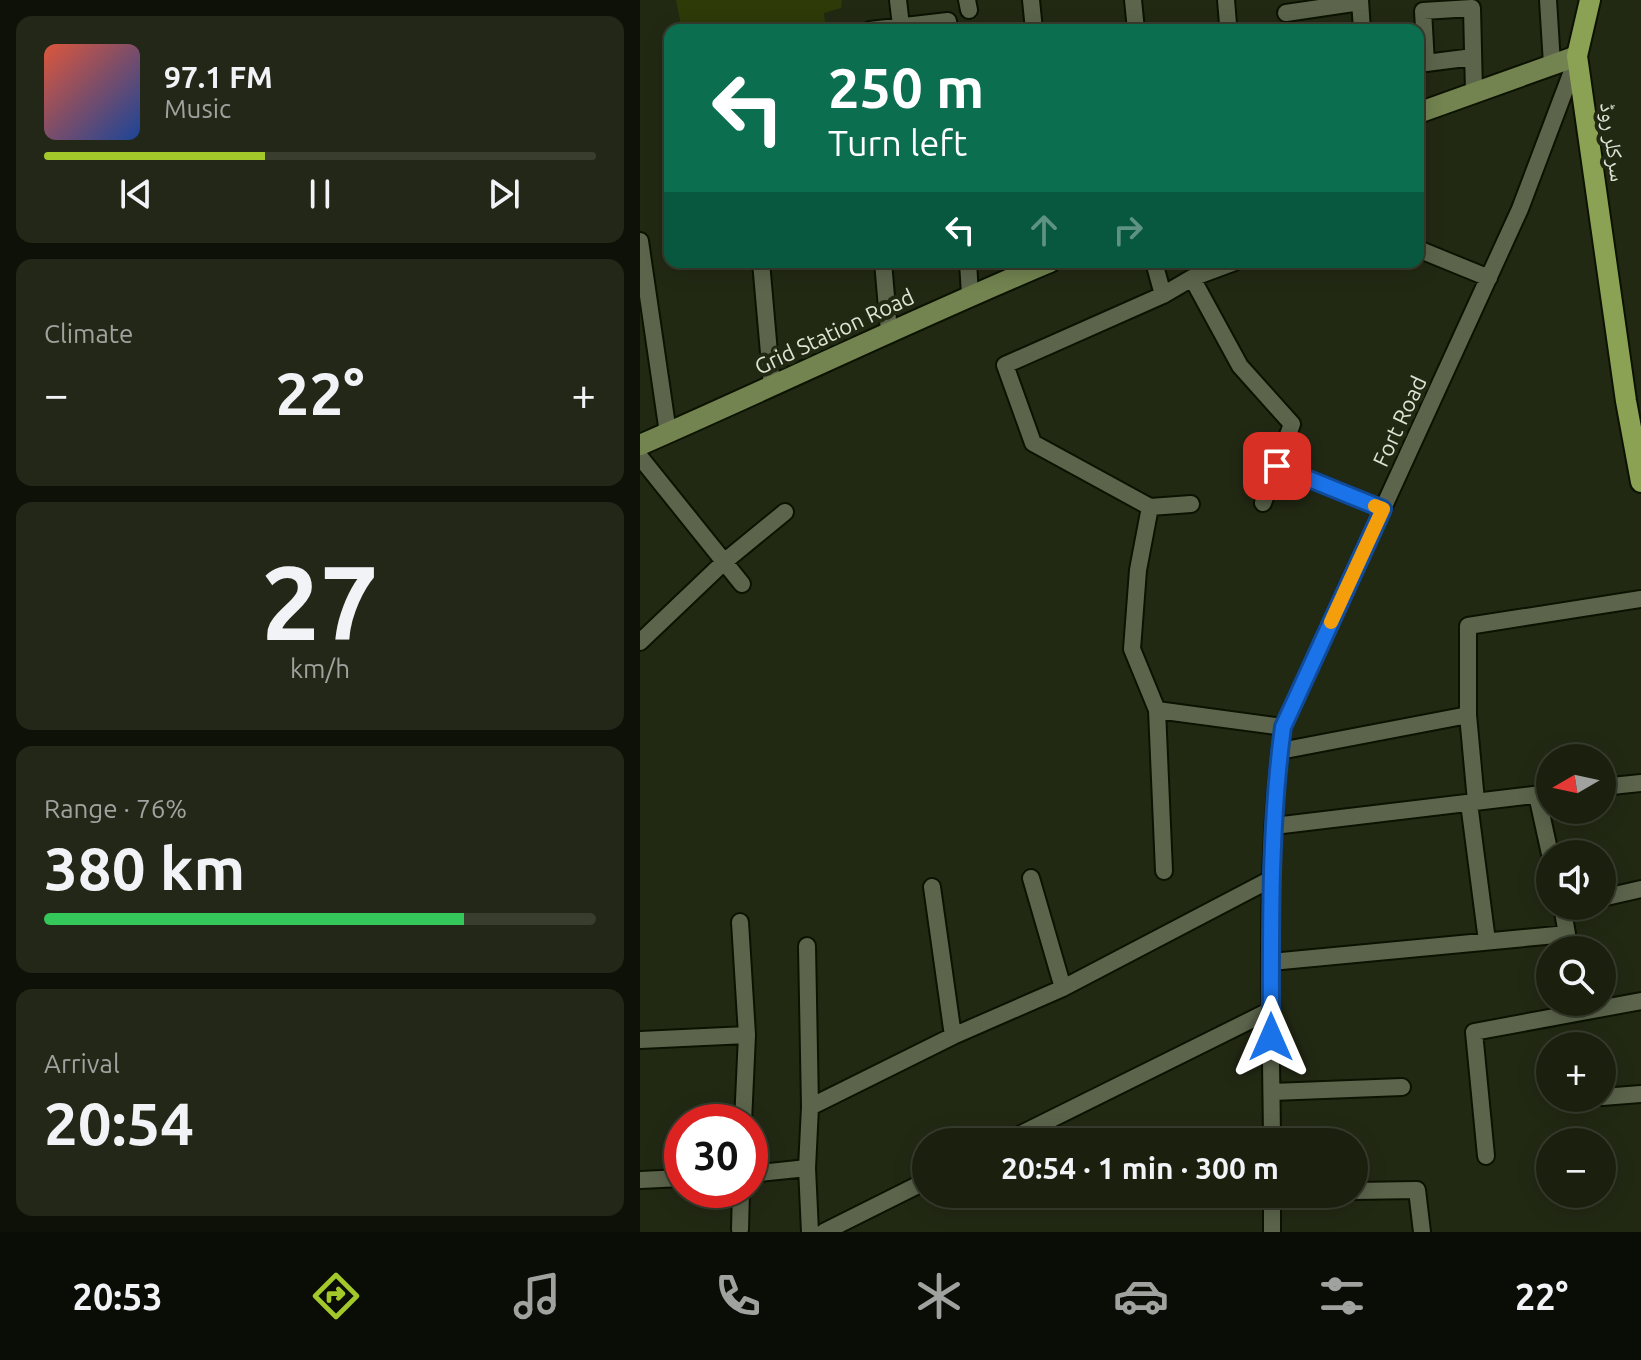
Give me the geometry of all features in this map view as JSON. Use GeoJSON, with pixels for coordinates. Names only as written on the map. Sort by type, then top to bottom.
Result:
{"type":"FeatureCollection","features":[{"type":"Feature","properties":{"kind":"main road","name":"سرکلر روڈ"},"geometry":{"type":"LineString","coordinates":[[1590,0],[1577,56],[1624,385],[1641,482]]}},
{"type":"Feature","properties":{"kind":"main road"},"geometry":{"type":"LineString","coordinates":[[1424,111],[1577,56]]}},
{"type":"Feature","properties":{"kind":"main road","name":"Grid Station Road"},"geometry":{"type":"LineString","coordinates":[[640,445],[1035,268]]}},
{"type":"Feature","properties":{"kind":"street"},"geometry":{"type":"LineString","coordinates":[[898,0],[901,24]]}},
{"type":"Feature","properties":{"kind":"street"},"geometry":{"type":"LineString","coordinates":[[1031,0],[1033,24]]}},
{"type":"Feature","properties":{"kind":"street"},"geometry":{"type":"LineString","coordinates":[[1133,0],[1135,24]]}},
{"type":"Feature","properties":{"kind":"street"},"geometry":{"type":"LineString","coordinates":[[1226,0],[1228,24]]}},
{"type":"Feature","properties":{"kind":"street"},"geometry":{"type":"LineString","coordinates":[[1548,0],[1552,64]]}},
{"type":"Feature","properties":{"kind":"street"},"geometry":{"type":"LineString","coordinates":[[1286,13],[1360,1],[1362,24]]}},
{"type":"Feature","properties":{"kind":"street"},"geometry":{"type":"LineString","coordinates":[[1424,24],[1423,11],[1462,5],[1472,8],[1474,92]]}},
{"type":"Feature","properties":{"kind":"street"},"geometry":{"type":"LineString","coordinates":[[920,24],[948,21],[948,24]]}},
{"type":"Feature","properties":{"kind":"street"},"geometry":{"type":"LineString","coordinates":[[1424,28],[1426,63],[1473,57]]}},
{"type":"Feature","properties":{"kind":"street","name":"Fort Road"},"geometry":{"type":"LineString","coordinates":[[1272,1128],[1271,879],[1283,727],[1520,209],[1577,56]]}},
{"type":"Feature","properties":{"kind":"street"},"geometry":{"type":"LineString","coordinates":[[640,241],[668,433]]}},
{"type":"Feature","properties":{"kind":"street"},"geometry":{"type":"LineString","coordinates":[[1424,251],[1489,278]]}},
{"type":"Feature","properties":{"kind":"street"},"geometry":{"type":"LineString","coordinates":[[762,268],[772,387]]}},
{"type":"Feature","properties":{"kind":"street"},"geometry":{"type":"LineString","coordinates":[[884,268],[889,331]]}},
{"type":"Feature","properties":{"kind":"street"},"geometry":{"type":"LineString","coordinates":[[968,268],[970,295]]}},
{"type":"Feature","properties":{"kind":"street"},"geometry":{"type":"LineString","coordinates":[[1156,268],[1163,295]]}},
{"type":"Feature","properties":{"kind":"street"},"geometry":{"type":"LineString","coordinates":[[1191,504],[1150,507],[1033,443],[1005,365],[1219,268]]}},
{"type":"Feature","properties":{"kind":"street"},"geometry":{"type":"LineString","coordinates":[[1192,278],[1240,366],[1292,424],[1263,503]]}},
{"type":"Feature","properties":{"kind":"street"},"geometry":{"type":"LineString","coordinates":[[640,457],[742,584]]}},
{"type":"Feature","properties":{"kind":"street"},"geometry":{"type":"LineString","coordinates":[[1277,466],[1383,509]]}},
{"type":"Feature","properties":{"kind":"street"},"geometry":{"type":"LineString","coordinates":[[1150,507],[1138,570],[1132,649],[1157,710],[1164,871]]}},
{"type":"Feature","properties":{"kind":"street"},"geometry":{"type":"LineString","coordinates":[[640,642],[724,562],[785,512]]}},
{"type":"Feature","properties":{"kind":"street"},"geometry":{"type":"LineString","coordinates":[[1487,941],[1472,802],[1468,626],[1641,599]]}},
{"type":"Feature","properties":{"kind":"street"},"geometry":{"type":"LineString","coordinates":[[1157,710],[1283,727]]}},
{"type":"Feature","properties":{"kind":"street"},"geometry":{"type":"LineString","coordinates":[[1280,751],[1468,715]]}},
{"type":"Feature","properties":{"kind":"street"},"geometry":{"type":"LineString","coordinates":[[1616,786],[1641,783]]}},
{"type":"Feature","properties":{"kind":"street"},"geometry":{"type":"LineString","coordinates":[[1274,826],[1536,795]]}},
{"type":"Feature","properties":{"kind":"street"},"geometry":{"type":"LineString","coordinates":[[1031,878],[1063,988]]}},
{"type":"Feature","properties":{"kind":"street"},"geometry":{"type":"LineString","coordinates":[[810,1107],[953,1036],[1063,988],[1271,879]]}},
{"type":"Feature","properties":{"kind":"street"},"geometry":{"type":"LineString","coordinates":[[932,887],[953,1036]]}},
{"type":"Feature","properties":{"kind":"street"},"geometry":{"type":"LineString","coordinates":[[1616,895],[1641,889]]}},
{"type":"Feature","properties":{"kind":"street"},"geometry":{"type":"LineString","coordinates":[[1271,962],[1567,934],[1565,920]]}},
{"type":"Feature","properties":{"kind":"street"},"geometry":{"type":"LineString","coordinates":[[740,922],[747,1035],[744,1104]]}},
{"type":"Feature","properties":{"kind":"street"},"geometry":{"type":"LineString","coordinates":[[807,946],[810,1232]]}},
{"type":"Feature","properties":{"kind":"street"},"geometry":{"type":"LineString","coordinates":[[1486,1156],[1474,1032],[1641,1001]]}},
{"type":"Feature","properties":{"kind":"street"},"geometry":{"type":"LineString","coordinates":[[1033,1128],[1271,1010]]}},
{"type":"Feature","properties":{"kind":"street"},"geometry":{"type":"LineString","coordinates":[[640,1040],[747,1035]]}},
{"type":"Feature","properties":{"kind":"street"},"geometry":{"type":"LineString","coordinates":[[1272,1092],[1402,1087]]}},
{"type":"Feature","properties":{"kind":"street"},"geometry":{"type":"LineString","coordinates":[[1616,1096],[1641,1094]]}},
{"type":"Feature","properties":{"kind":"street"},"geometry":{"type":"LineString","coordinates":[[768,1172],[807,1168]]}},
{"type":"Feature","properties":{"kind":"street"},"geometry":{"type":"LineString","coordinates":[[640,1180],[664,1179]]}},
{"type":"Feature","properties":{"kind":"street"},"geometry":{"type":"LineString","coordinates":[[824,1232],[912,1188]]}},
{"type":"Feature","properties":{"kind":"street"},"geometry":{"type":"LineString","coordinates":[[1368,1191],[1417,1190],[1422,1232]]}},
{"type":"Feature","properties":{"kind":"street"},"geometry":{"type":"LineString","coordinates":[[740,1229],[741,1208]]}},
{"type":"Feature","properties":{"kind":"street"},"geometry":{"type":"LineString","coordinates":[[1272,1208],[1272,1232]]}},
{"type":"Feature","properties":{"kind":"green space"},"geometry":{"type":"Polygon","coordinates":[[[676,0],[842,0],[841,8],[824,13],[825,24],[681,24],[676,0]]]}},
{"type":"Feature","properties":{"kind":"slow traffic"},"geometry":{"type":"LineString","coordinates":[[1331,622],[1383,509],[1375,506]]}},
{"type":"Feature","properties":{"kind":"route"},"geometry":{"type":"LineString","coordinates":[[1271,1037],[1271,879],[1283,727],[1383,509],[1277,466]]}}]}
